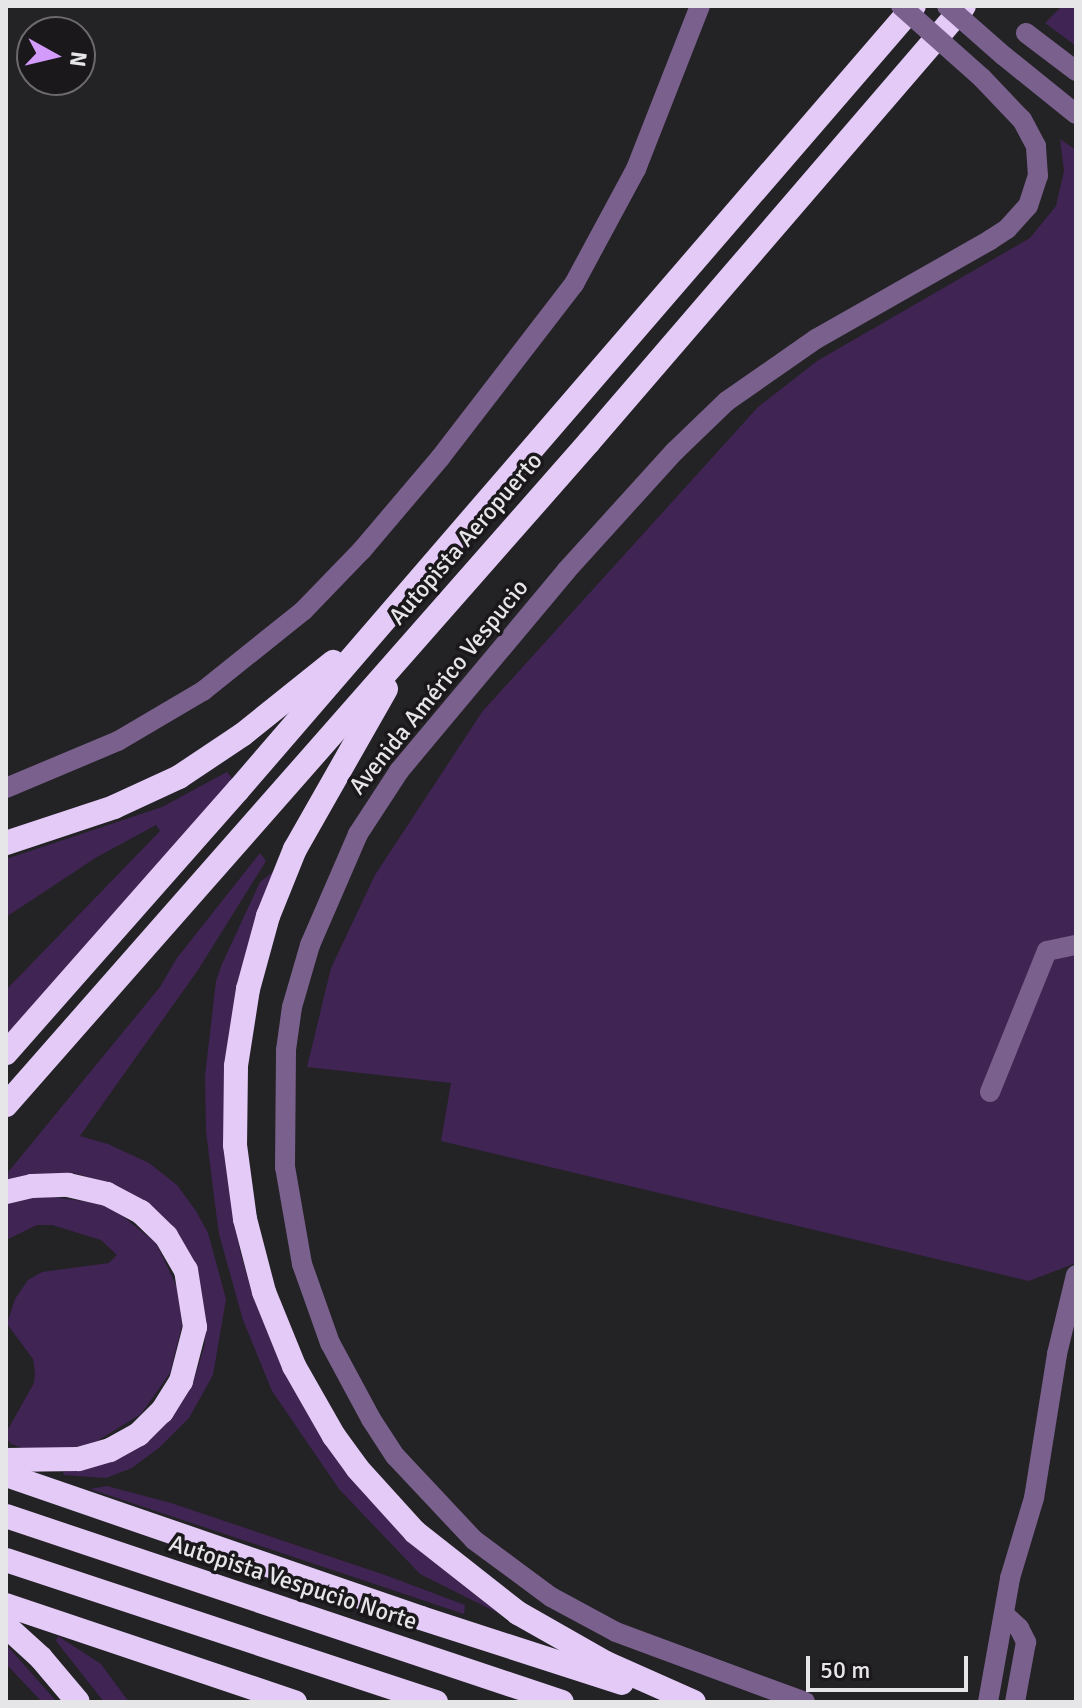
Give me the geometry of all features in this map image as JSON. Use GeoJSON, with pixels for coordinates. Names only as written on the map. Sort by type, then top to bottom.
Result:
{"type":"FeatureCollection","features":[{"type":"Feature","properties":{"kind":"highway","name":"Autopista Aeropuerto"},"geometry":{"type":"LineString","coordinates":[[6,1053],[914,6]]}},
{"type":"Feature","properties":{"kind":"highway","name":"Autopista Aeropuerto"},"geometry":{"type":"LineString","coordinates":[[6,1105],[406,650],[964,6]]}},
{"type":"Feature","properties":{"kind":"highway"},"geometry":{"type":"LineString","coordinates":[[6,843],[114,807],[179,777],[242,735],[381,623]]}},
{"type":"Feature","properties":{"kind":"highway"},"geometry":{"type":"LineString","coordinates":[[406,650],[295,849],[257,952],[241,1027],[235,1105],[239,1182],[253,1256],[278,1330],[313,1402],[357,1468],[415,1532],[518,1613],[606,1663],[692,1702]]}},
{"type":"Feature","properties":{"kind":"highway"},"geometry":{"type":"LineString","coordinates":[[6,1192],[32,1186],[68,1185],[107,1194],[141,1212],[166,1236],[186,1270],[195,1327],[181,1381],[162,1411],[139,1434],[110,1450],[78,1459],[6,1460]]}},
{"type":"Feature","properties":{"kind":"highway"},"geometry":{"type":"LineString","coordinates":[[6,1475],[552,1662],[692,1702]]}},
{"type":"Feature","properties":{"kind":"highway","name":"Autopista Vespucio Norte"},"geometry":{"type":"LineString","coordinates":[[6,1516],[562,1702]]}},
{"type":"Feature","properties":{"kind":"highway"},"geometry":{"type":"LineString","coordinates":[[6,1560],[436,1702]]}},
{"type":"Feature","properties":{"kind":"highway"},"geometry":{"type":"LineString","coordinates":[[6,1605],[295,1702]]}},
{"type":"Feature","properties":{"kind":"highway"},"geometry":{"type":"LineString","coordinates":[[6,1626],[41,1658],[78,1702]]}},
{"type":"Feature","properties":{"kind":"street"},"geometry":{"type":"LineString","coordinates":[[6,788],[118,741],[203,691],[284,628],[362,550],[458,435],[574,284],[636,169],[700,6]]}},
{"type":"Feature","properties":{"kind":"street","name":"Avenida Américo Vespucio"},"geometry":{"type":"LineString","coordinates":[[805,1702],[616,1632],[551,1597],[474,1540],[395,1456],[330,1343],[302,1264],[285,1167],[286,1050],[292,1007],[310,945],[337,874],[358,834],[399,771],[566,571],[675,451],[727,401],[779,361],[999,235],[1028,206],[1038,176],[1036,146],[1022,120],[982,78],[901,6]]}},
{"type":"Feature","properties":{"kind":"street"},"geometry":{"type":"LineString","coordinates":[[947,6],[1076,114]]}},
{"type":"Feature","properties":{"kind":"street"},"geometry":{"type":"LineString","coordinates":[[1026,33],[1076,71]]}},
{"type":"Feature","properties":{"kind":"street"},"geometry":{"type":"LineString","coordinates":[[990,1092],[1047,951],[1076,945]]}},
{"type":"Feature","properties":{"kind":"street"},"geometry":{"type":"LineString","coordinates":[[988,1702],[1010,1578],[1034,1498],[1057,1354],[1076,1275]]}},
{"type":"Feature","properties":{"kind":"street"},"geometry":{"type":"LineString","coordinates":[[1004,1614],[1019,1628],[1026,1642],[1015,1702]]}},
{"type":"Feature","properties":{"kind":"shaded area"},"geometry":{"type":"Polygon","coordinates":[[[1062,6],[1076,6],[1076,46],[1045,23],[1062,6]]]}},
{"type":"Feature","properties":{"kind":"shaded area"},"geometry":{"type":"Polygon","coordinates":[[[1060,139],[1076,150],[1076,1263],[1029,1281],[441,1141],[451,1083],[307,1067],[331,968],[375,875],[482,712],[758,407],[817,361],[1030,238],[1056,206],[1064,171],[1060,139]]]}},
{"type":"Feature","properties":{"kind":"shaded area"},"geometry":{"type":"Polygon","coordinates":[[[227,772],[237,784],[6,1035],[6,990],[160,831],[156,825],[97,857],[6,917],[6,859],[162,807],[227,772]]]}},
{"type":"Feature","properties":{"kind":"shaded area"},"geometry":{"type":"Polygon","coordinates":[[[260,853],[266,861],[198,970],[80,1136],[108,1144],[149,1163],[177,1185],[196,1211],[208,1233],[226,1299],[213,1375],[189,1418],[160,1447],[132,1468],[106,1478],[64,1475],[63,1472],[83,1469],[172,1416],[183,1401],[193,1383],[205,1344],[200,1285],[108,1182],[73,1173],[7,1179],[9,1171],[160,987],[177,958],[260,853]]]}},
{"type":"Feature","properties":{"kind":"shaded area"},"geometry":{"type":"Polygon","coordinates":[[[273,872],[245,956],[225,1063],[227,1174],[240,1251],[251,1289],[277,1355],[416,1548],[498,1613],[420,1574],[339,1489],[272,1391],[243,1320],[219,1234],[206,1131],[205,1076],[216,981],[260,882],[273,872]]]}},
{"type":"Feature","properties":{"kind":"shaded area"},"geometry":{"type":"Polygon","coordinates":[[[53,1197],[97,1203],[115,1210],[156,1243],[178,1289],[182,1325],[170,1373],[141,1414],[97,1441],[69,1449],[34,1452],[11,1444],[7,1439],[7,1431],[34,1383],[35,1373],[33,1359],[7,1324],[15,1299],[28,1280],[42,1272],[109,1263],[117,1255],[101,1240],[52,1225],[37,1225],[6,1240],[6,1205],[28,1198],[53,1197]]]}},
{"type":"Feature","properties":{"kind":"shaded area"},"geometry":{"type":"Polygon","coordinates":[[[107,1486],[171,1503],[385,1575],[465,1605],[464,1614],[90,1489],[107,1486]]]}},
{"type":"Feature","properties":{"kind":"shaded area"},"geometry":{"type":"Polygon","coordinates":[[[58,1636],[101,1664],[129,1702],[104,1702],[56,1641],[58,1636]]]}},
{"type":"Feature","properties":{"kind":"shaded area"},"geometry":{"type":"Polygon","coordinates":[[[6,1646],[57,1702],[42,1702],[6,1664],[6,1646]]]}}]}
